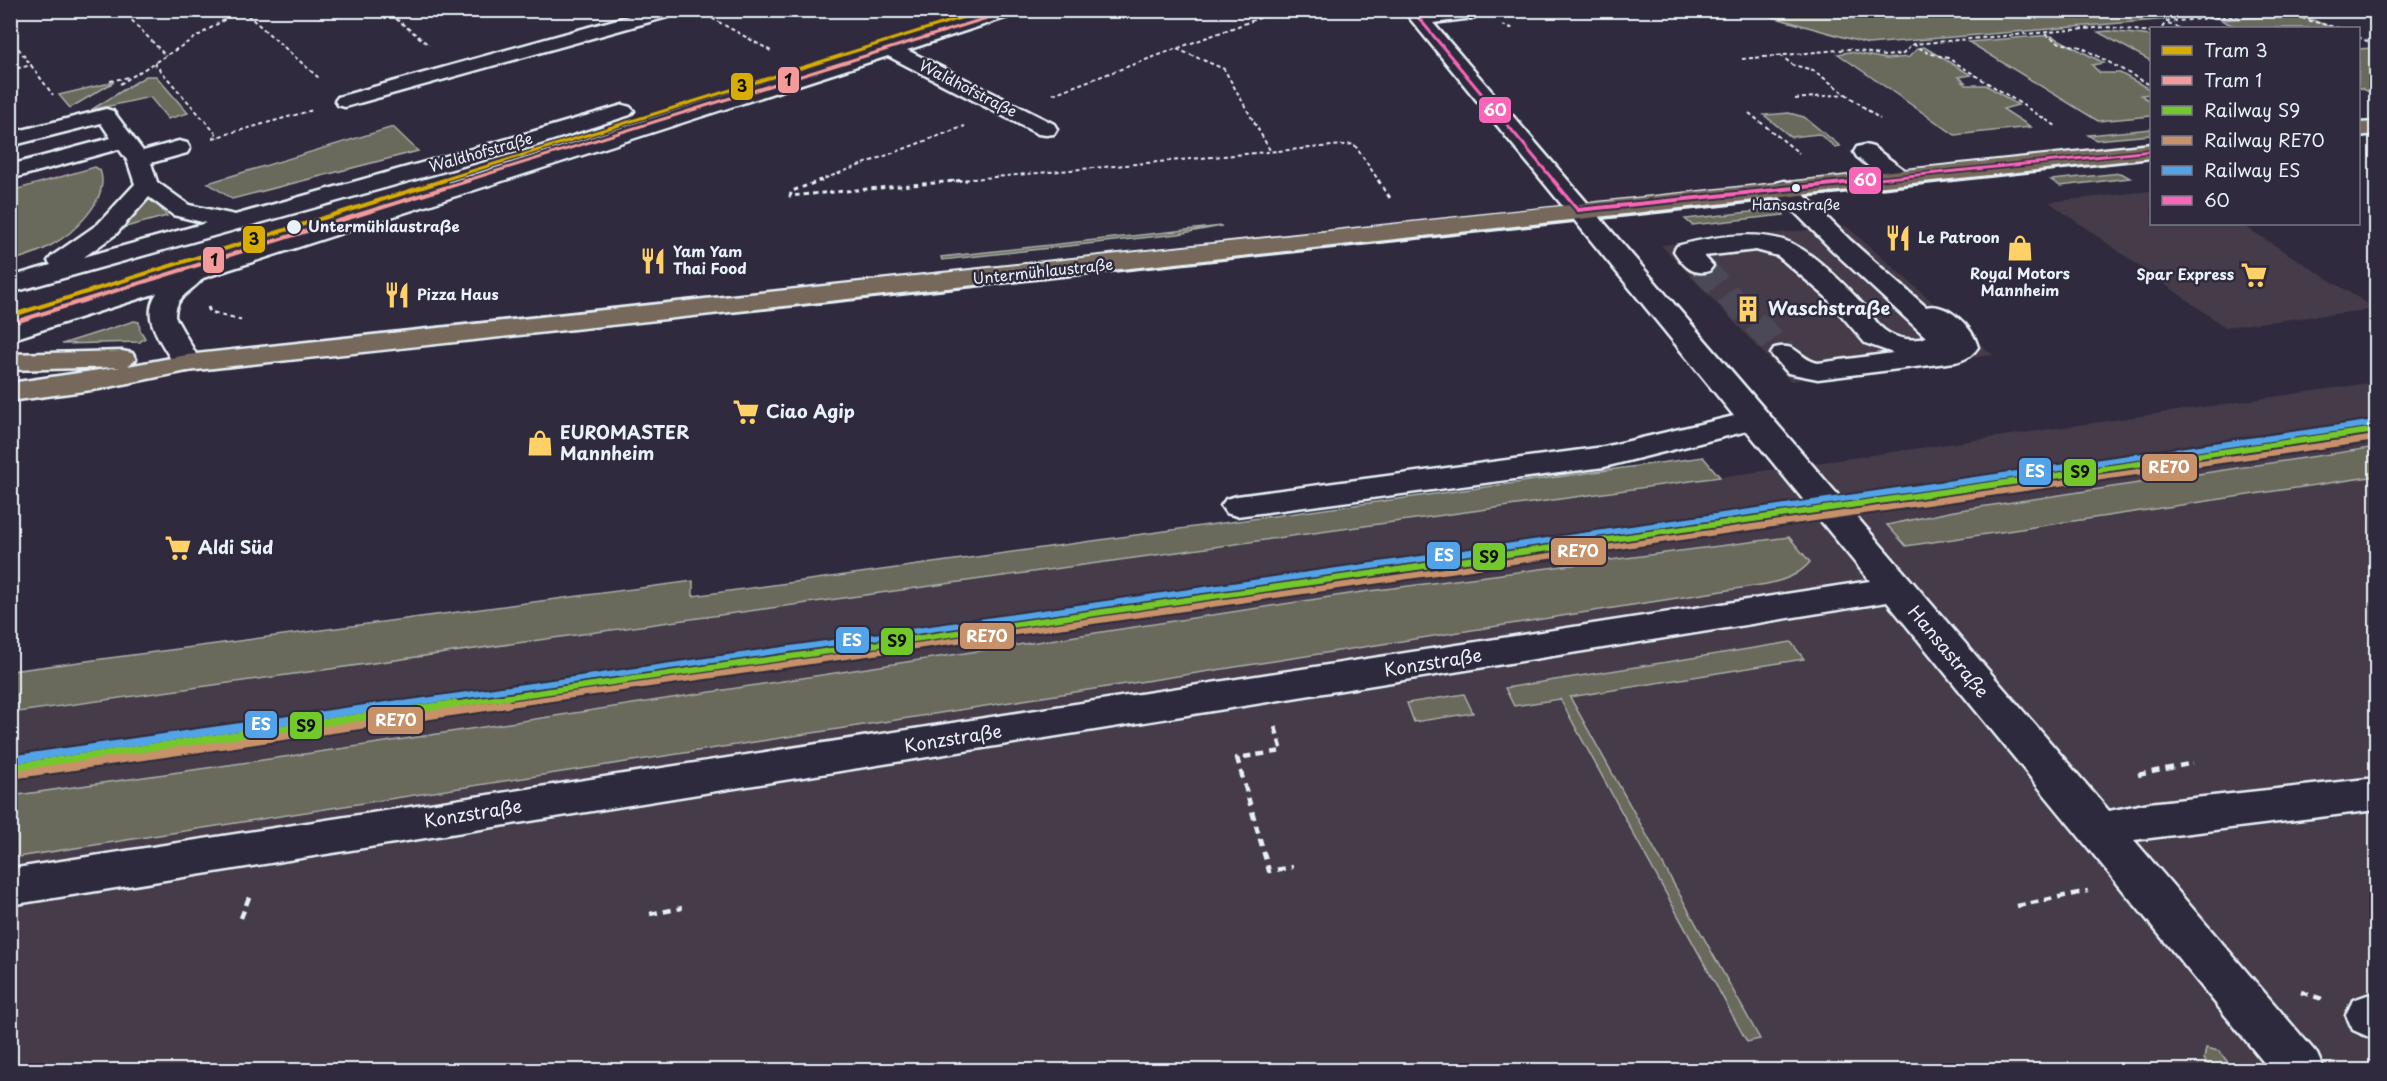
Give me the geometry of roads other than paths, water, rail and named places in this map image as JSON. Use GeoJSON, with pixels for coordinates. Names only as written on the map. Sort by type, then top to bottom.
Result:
{"type":"FeatureCollection","features":[{"type":"Feature","properties":{"kind":"main road"},"geometry":{"type":"LineString","coordinates":[[2360,130],[2376,128]]}},
{"type":"Feature","properties":{"kind":"main road","name":"Untermühlaustraße"},"geometry":{"type":"LineString","coordinates":[[10,392],[99,380],[187,363],[1018,275],[1578,210],[2150,152]]}},
{"type":"Feature","properties":{"kind":"main road","name":"Untermühlaustraße"},"geometry":{"type":"LineString","coordinates":[[10,362],[116,359],[187,363]]}},
{"type":"Feature","properties":{"kind":"street"},"geometry":{"type":"LineString","coordinates":[[345,101],[672,10]]}},
{"type":"Feature","properties":{"kind":"street"},"geometry":{"type":"LineString","coordinates":[[853,40],[948,10]]}},
{"type":"Feature","properties":{"kind":"street","name":"Waldhofstraße"},"geometry":{"type":"LineString","coordinates":[[10,332],[1011,10]]}},
{"type":"Feature","properties":{"kind":"street"},"geometry":{"type":"LineString","coordinates":[[1416,15],[1466,14],[1475,10]]}},
{"type":"Feature","properties":{"kind":"street","name":"Hansastraße"},"geometry":{"type":"LineString","coordinates":[[1416,15],[2300,1071]]}},
{"type":"Feature","properties":{"kind":"street","name":"Waldhofstraße"},"geometry":{"type":"LineString","coordinates":[[890,49],[1046,129]]}},
{"type":"Feature","properties":{"kind":"street","name":"Waldhofstraße"},"geometry":{"type":"LineString","coordinates":[[14,284],[466,158],[640,106]]}},
{"type":"Feature","properties":{"kind":"street"},"geometry":{"type":"LineString","coordinates":[[10,140],[106,115],[138,160],[147,185],[181,210],[236,222]]}},
{"type":"Feature","properties":{"kind":"street"},"geometry":{"type":"LineString","coordinates":[[10,172],[124,141]]}},
{"type":"Feature","properties":{"kind":"street"},"geometry":{"type":"LineString","coordinates":[[138,160],[179,148]]}},
{"type":"Feature","properties":{"kind":"street"},"geometry":{"type":"LineString","coordinates":[[1865,152],[1899,177]]}},
{"type":"Feature","properties":{"kind":"street"},"geometry":{"type":"LineString","coordinates":[[437,196],[481,175],[488,168],[489,164],[486,160],[466,158]]}},
{"type":"Feature","properties":{"kind":"street"},"geometry":{"type":"LineString","coordinates":[[14,284],[60,262],[91,242],[147,185]]}},
{"type":"Feature","properties":{"kind":"street"},"geometry":{"type":"LineString","coordinates":[[1700,266],[1686,251],[1749,244],[1777,246],[1798,259],[1861,318],[1875,336],[1906,348],[1934,345],[1941,340],[1939,333],[1841,245],[1789,188]]}},
{"type":"Feature","properties":{"kind":"street"},"geometry":{"type":"LineString","coordinates":[[1785,354],[1798,368],[1818,371],[1955,354],[1964,347],[1962,337],[1789,188]]}},
{"type":"Feature","properties":{"kind":"street"},"geometry":{"type":"LineString","coordinates":[[187,363],[162,317],[161,310],[169,294],[200,272]]}},
{"type":"Feature","properties":{"kind":"street"},"geometry":{"type":"LineString","coordinates":[[1238,506],[1604,457],[1754,420]]}},
{"type":"Feature","properties":{"kind":"street","name":"Konzstraße"},"geometry":{"type":"LineString","coordinates":[[10,887],[1895,589]]}},
{"type":"Feature","properties":{"kind":"street"},"geometry":{"type":"LineString","coordinates":[[2098,830],[2149,820],[2376,794]]}},
{"type":"Feature","properties":{"kind":"tunnel"},"geometry":{"type":"LineString","coordinates":[[1700,266],[1785,354]]}},
{"type":"Feature","properties":{"kind":"tram line","name":"3"},"geometry":{"type":"LineString","coordinates":[[10,316],[986,10]]}},
{"type":"Feature","properties":{"kind":"tram line","name":"1"},"geometry":{"type":"LineString","coordinates":[[12,323],[990,17]]}},
{"type":"Feature","properties":{"kind":"rail line","name":"ES"},"geometry":{"type":"LineString","coordinates":[[10,760],[2375,423]]}},
{"type":"Feature","properties":{"kind":"rail line","name":"S9"},"geometry":{"type":"LineString","coordinates":[[10,768],[2376,430]]}},
{"type":"Feature","properties":{"kind":"rail line","name":"RE70"},"geometry":{"type":"LineString","coordinates":[[11,775],[2376,438]]}},
{"type":"Feature","properties":{"kind":"place","name":"Hansastraße"},"geometry":{"type":"Point","coordinates":[1796,188]}},
{"type":"Feature","properties":{"kind":"place","name":"Untermühlaustraße"},"geometry":{"type":"Point","coordinates":[294,227]}},
{"type":"Feature","properties":{"kind":"place","name":"Le Patroon"},"geometry":{"type":"Point","coordinates":[1898,238]}},
{"type":"Feature","properties":{"kind":"place","name":"Royal Motors Mannheim"},"geometry":{"type":"Point","coordinates":[2020,248]}},
{"type":"Feature","properties":{"kind":"place","name":"Yam Yam Thai Food"},"geometry":{"type":"Point","coordinates":[653,261]}},
{"type":"Feature","properties":{"kind":"place","name":"Spar Express"},"geometry":{"type":"Point","coordinates":[2254,275]}},
{"type":"Feature","properties":{"kind":"place","name":"Pizza Haus"},"geometry":{"type":"Point","coordinates":[397,295]}},
{"type":"Feature","properties":{"kind":"place","name":"Waschstraße"},"geometry":{"type":"Point","coordinates":[1748,309]}},
{"type":"Feature","properties":{"kind":"place","name":"Ciao Agip"},"geometry":{"type":"Point","coordinates":[746,412]}},
{"type":"Feature","properties":{"kind":"place","name":"EUROMASTER Mannheim"},"geometry":{"type":"Point","coordinates":[540,443]}},
{"type":"Feature","properties":{"kind":"place","name":"Aldi Süd"},"geometry":{"type":"Point","coordinates":[178,548]}}]}
